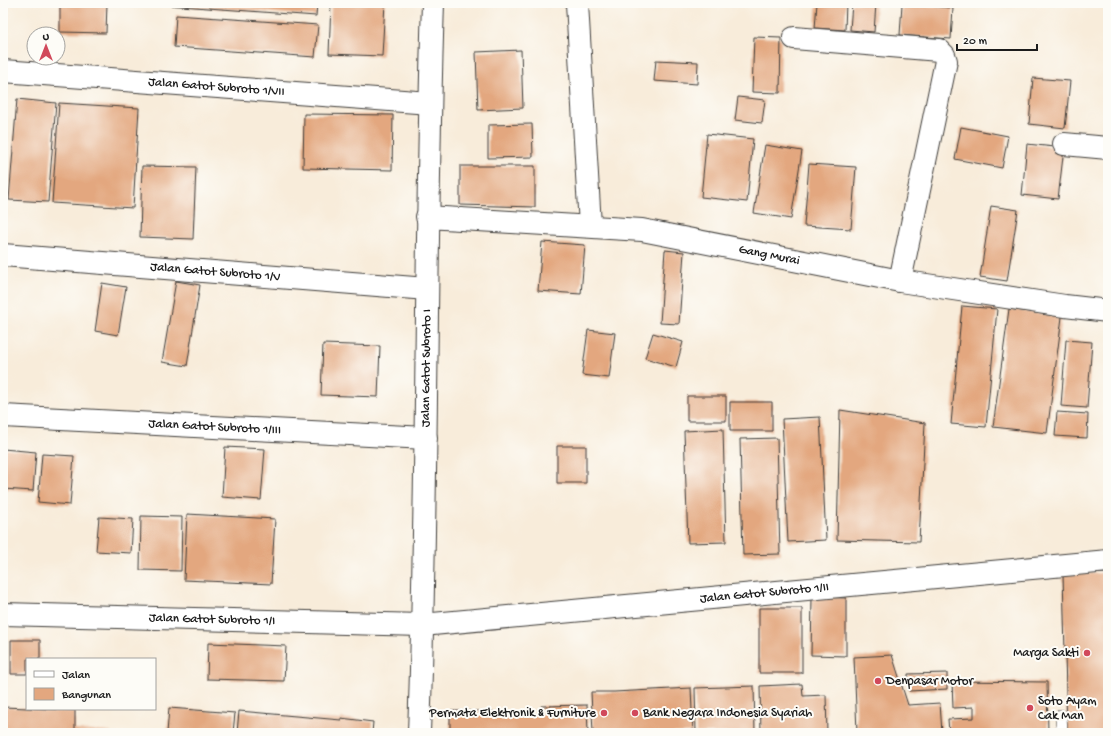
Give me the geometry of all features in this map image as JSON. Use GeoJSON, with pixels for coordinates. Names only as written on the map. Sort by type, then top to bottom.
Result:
{"type":"FeatureCollection","features":[{"type":"Feature","properties":{"kind":"street","name":"Jalan Gatot Subroto I"},"geometry":{"type":"LineString","coordinates":[[419,733],[426,438],[428,217],[433,3]]}},
{"type":"Feature","properties":{"kind":"street"},"geometry":{"type":"LineString","coordinates":[[577,3],[590,226]]}},
{"type":"Feature","properties":{"kind":"street"},"geometry":{"type":"LineString","coordinates":[[794,38],[939,50],[944,55],[946,61],[900,281]]}},
{"type":"Feature","properties":{"kind":"street","name":"Jalan Gatot Subroto 1/VII"},"geometry":{"type":"LineString","coordinates":[[3,71],[430,103]]}},
{"type":"Feature","properties":{"kind":"street"},"geometry":{"type":"LineString","coordinates":[[1064,144],[1108,148]]}},
{"type":"Feature","properties":{"kind":"street","name":"Gang Murai"},"geometry":{"type":"LineString","coordinates":[[428,217],[642,230],[900,281],[1108,311]]}},
{"type":"Feature","properties":{"kind":"street","name":"Jalan Gatot Subroto 1/V"},"geometry":{"type":"LineString","coordinates":[[3,255],[427,289]]}},
{"type":"Feature","properties":{"kind":"street","name":"Jalan Gatot Subroto 1/III"},"geometry":{"type":"LineString","coordinates":[[3,416],[426,438]]}},
{"type":"Feature","properties":{"kind":"street","name":"Jalan Gatot Subroto 1/II"},"geometry":{"type":"LineString","coordinates":[[422,625],[1108,561]]}},
{"type":"Feature","properties":{"kind":"street","name":"Jalan Gatot Subroto 1/I"},"geometry":{"type":"LineString","coordinates":[[3,614],[422,625]]}},
{"type":"Feature","properties":{"kind":"lane"},"geometry":{"type":"LineString","coordinates":[[1061,715],[1062,733]]}},
{"type":"Feature","properties":{"kind":"building"},"geometry":{"type":"Polygon","coordinates":[[[60,3],[107,3],[106,33],[66,32],[66,26],[60,26],[60,3]]]}},
{"type":"Feature","properties":{"kind":"building"},"geometry":{"type":"Polygon","coordinates":[[[168,3],[317,3],[316,16],[167,5],[168,3]]]}},
{"type":"Feature","properties":{"kind":"building"},"geometry":{"type":"Polygon","coordinates":[[[331,3],[385,3],[382,56],[329,54],[331,3]]]}},
{"type":"Feature","properties":{"kind":"building"},"geometry":{"type":"Polygon","coordinates":[[[817,3],[846,3],[845,30],[815,28],[817,3]]]}},
{"type":"Feature","properties":{"kind":"building"},"geometry":{"type":"Polygon","coordinates":[[[852,3],[876,3],[874,32],[850,30],[852,3]]]}},
{"type":"Feature","properties":{"kind":"building"},"geometry":{"type":"Polygon","coordinates":[[[902,4],[953,8],[951,39],[900,35],[902,4]]]}},
{"type":"Feature","properties":{"kind":"building"},"geometry":{"type":"Polygon","coordinates":[[[176,15],[318,25],[315,57],[174,47],[176,15]]]}},
{"type":"Feature","properties":{"kind":"building"},"geometry":{"type":"Polygon","coordinates":[[[754,37],[781,38],[780,93],[752,92],[754,37]]]}},
{"type":"Feature","properties":{"kind":"building"},"geometry":{"type":"Polygon","coordinates":[[[521,50],[523,108],[478,110],[476,52],[521,50]]]}},
{"type":"Feature","properties":{"kind":"building"},"geometry":{"type":"Polygon","coordinates":[[[656,60],[698,62],[697,84],[654,81],[656,60]]]}},
{"type":"Feature","properties":{"kind":"building"},"geometry":{"type":"Polygon","coordinates":[[[1033,78],[1070,81],[1065,128],[1029,124],[1033,78]]]}},
{"type":"Feature","properties":{"kind":"building"},"geometry":{"type":"Polygon","coordinates":[[[738,97],[765,100],[762,123],[735,120],[738,97]]]}},
{"type":"Feature","properties":{"kind":"building"},"geometry":{"type":"Polygon","coordinates":[[[17,99],[56,103],[48,202],[9,200],[17,99]]]}},
{"type":"Feature","properties":{"kind":"building"},"geometry":{"type":"Polygon","coordinates":[[[59,103],[139,108],[133,208],[52,203],[59,103]]]}},
{"type":"Feature","properties":{"kind":"building"},"geometry":{"type":"Polygon","coordinates":[[[304,114],[393,115],[392,170],[303,168],[304,114]]]}},
{"type":"Feature","properties":{"kind":"building"},"geometry":{"type":"Polygon","coordinates":[[[532,124],[533,157],[488,158],[488,125],[532,124]]]}},
{"type":"Feature","properties":{"kind":"building"},"geometry":{"type":"Polygon","coordinates":[[[961,127],[1008,136],[1002,168],[955,159],[961,127]]]}},
{"type":"Feature","properties":{"kind":"building"},"geometry":{"type":"Polygon","coordinates":[[[707,134],[753,139],[747,202],[701,197],[707,134]]]}},
{"type":"Feature","properties":{"kind":"building"},"geometry":{"type":"Polygon","coordinates":[[[1027,144],[1064,148],[1058,199],[1022,195],[1027,144]]]}},
{"type":"Feature","properties":{"kind":"building"},"geometry":{"type":"Polygon","coordinates":[[[765,145],[802,151],[791,219],[754,213],[765,145]]]}},
{"type":"Feature","properties":{"kind":"building"},"geometry":{"type":"Polygon","coordinates":[[[809,164],[856,167],[851,229],[804,226],[809,164]]]}},
{"type":"Feature","properties":{"kind":"building"},"geometry":{"type":"Polygon","coordinates":[[[142,166],[196,167],[193,239],[140,237],[142,166]]]}},
{"type":"Feature","properties":{"kind":"building"},"geometry":{"type":"Polygon","coordinates":[[[460,166],[535,166],[535,207],[460,205],[460,166]]]}},
{"type":"Feature","properties":{"kind":"building"},"geometry":{"type":"Polygon","coordinates":[[[991,206],[1018,210],[1007,281],[980,277],[991,206]]]}},
{"type":"Feature","properties":{"kind":"building"},"geometry":{"type":"Polygon","coordinates":[[[542,242],[585,245],[581,294],[538,291],[542,242]]]}},
{"type":"Feature","properties":{"kind":"building"},"geometry":{"type":"Polygon","coordinates":[[[665,250],[684,252],[679,324],[660,323],[665,250]]]}},
{"type":"Feature","properties":{"kind":"building"},"geometry":{"type":"Polygon","coordinates":[[[176,281],[200,285],[187,366],[162,362],[176,281]]]}},
{"type":"Feature","properties":{"kind":"building"},"geometry":{"type":"Polygon","coordinates":[[[102,283],[126,287],[118,335],[95,331],[102,283]]]}},
{"type":"Feature","properties":{"kind":"building"},"geometry":{"type":"Polygon","coordinates":[[[962,306],[997,309],[986,427],[951,424],[962,306]]]}},
{"type":"Feature","properties":{"kind":"building"},"geometry":{"type":"Polygon","coordinates":[[[1009,309],[1062,317],[1047,433],[993,427],[1009,309]]]}},
{"type":"Feature","properties":{"kind":"building"},"geometry":{"type":"Polygon","coordinates":[[[588,330],[615,333],[609,378],[582,375],[588,330]]]}},
{"type":"Feature","properties":{"kind":"building"},"geometry":{"type":"Polygon","coordinates":[[[653,333],[683,342],[676,367],[645,358],[653,333]]]}},
{"type":"Feature","properties":{"kind":"building"},"geometry":{"type":"Polygon","coordinates":[[[1066,340],[1092,342],[1087,408],[1061,406],[1066,340]]]}},
{"type":"Feature","properties":{"kind":"building"},"geometry":{"type":"Polygon","coordinates":[[[323,344],[380,346],[378,397],[321,395],[323,344]]]}},
{"type":"Feature","properties":{"kind":"building"},"geometry":{"type":"Polygon","coordinates":[[[687,396],[726,396],[726,421],[687,421],[687,396]]]}},
{"type":"Feature","properties":{"kind":"building"},"geometry":{"type":"Polygon","coordinates":[[[730,402],[772,402],[772,431],[730,431],[730,402]]]}},
{"type":"Feature","properties":{"kind":"building"},"geometry":{"type":"Polygon","coordinates":[[[840,410],[925,423],[919,542],[837,540],[840,410]]]}},
{"type":"Feature","properties":{"kind":"building"},"geometry":{"type":"Polygon","coordinates":[[[1057,412],[1088,414],[1087,438],[1055,436],[1057,412]]]}},
{"type":"Feature","properties":{"kind":"building"},"geometry":{"type":"Polygon","coordinates":[[[820,417],[826,540],[788,542],[782,419],[820,417]]]}},
{"type":"Feature","properties":{"kind":"building"},"geometry":{"type":"Polygon","coordinates":[[[723,429],[726,542],[688,543],[684,431],[723,429]]]}},
{"type":"Feature","properties":{"kind":"building"},"geometry":{"type":"Polygon","coordinates":[[[777,438],[780,554],[743,555],[740,439],[777,438]]]}},
{"type":"Feature","properties":{"kind":"building"},"geometry":{"type":"Polygon","coordinates":[[[557,446],[586,446],[586,483],[557,483],[557,446]]]}},
{"type":"Feature","properties":{"kind":"building"},"geometry":{"type":"Polygon","coordinates":[[[225,447],[265,449],[261,500],[222,497],[225,447]]]}},
{"type":"Feature","properties":{"kind":"building"},"geometry":{"type":"Polygon","coordinates":[[[3,449],[36,452],[33,491],[3,489],[3,449]]]}},
{"type":"Feature","properties":{"kind":"building"},"geometry":{"type":"Polygon","coordinates":[[[42,454],[74,456],[70,505],[38,502],[42,454]]]}},
{"type":"Feature","properties":{"kind":"building"},"geometry":{"type":"Polygon","coordinates":[[[187,514],[275,519],[271,584],[184,580],[187,514]]]}},
{"type":"Feature","properties":{"kind":"building"},"geometry":{"type":"Polygon","coordinates":[[[141,516],[182,517],[181,571],[140,570],[141,516]]]}},
{"type":"Feature","properties":{"kind":"building"},"geometry":{"type":"Polygon","coordinates":[[[99,517],[133,519],[131,553],[96,551],[99,517]]]}},
{"type":"Feature","properties":{"kind":"building","name":"Marga Sakti"},"geometry":{"type":"Polygon","coordinates":[[[1108,573],[1108,733],[1067,733],[1063,574],[1108,573]]]}},
{"type":"Feature","properties":{"kind":"building"},"geometry":{"type":"Polygon","coordinates":[[[812,597],[846,598],[846,656],[811,655],[812,597]]]}},
{"type":"Feature","properties":{"kind":"building"},"geometry":{"type":"Polygon","coordinates":[[[759,608],[802,608],[802,673],[759,673],[759,608]]]}},
{"type":"Feature","properties":{"kind":"building"},"geometry":{"type":"Polygon","coordinates":[[[11,640],[40,640],[40,658],[26,658],[26,674],[11,674],[11,640]]]}},
{"type":"Feature","properties":{"kind":"building"},"geometry":{"type":"Polygon","coordinates":[[[208,643],[286,646],[284,681],[207,679],[208,643]]]}},
{"type":"Feature","properties":{"kind":"building","name":"Denpasar Motor"},"geometry":{"type":"Polygon","coordinates":[[[892,655],[908,705],[940,703],[942,733],[857,733],[854,657],[892,655]]]}},
{"type":"Feature","properties":{"kind":"building"},"geometry":{"type":"Polygon","coordinates":[[[947,673],[947,689],[909,691],[908,674],[947,673]]]}},
{"type":"Feature","properties":{"kind":"building"},"geometry":{"type":"Polygon","coordinates":[[[952,681],[1047,682],[1048,733],[949,733],[948,719],[974,718],[974,707],[953,708],[952,681]]]}},
{"type":"Feature","properties":{"kind":"building"},"geometry":{"type":"Polygon","coordinates":[[[802,684],[803,696],[826,695],[827,733],[761,733],[760,686],[802,684]]]}},
{"type":"Feature","properties":{"kind":"building"},"geometry":{"type":"Polygon","coordinates":[[[754,686],[755,733],[696,733],[695,688],[754,686]]]}},
{"type":"Feature","properties":{"kind":"building"},"geometry":{"type":"Polygon","coordinates":[[[691,688],[693,733],[593,733],[591,692],[691,688]]]}},
{"type":"Feature","properties":{"kind":"building"},"geometry":{"type":"Polygon","coordinates":[[[587,705],[588,733],[450,733],[450,711],[493,711],[493,716],[541,714],[541,706],[587,705]]]}},
{"type":"Feature","properties":{"kind":"building"},"geometry":{"type":"Polygon","coordinates":[[[3,707],[26,708],[26,710],[75,710],[75,730],[111,732],[111,733],[3,733],[3,707]]]}},
{"type":"Feature","properties":{"kind":"building"},"geometry":{"type":"Polygon","coordinates":[[[169,708],[235,713],[233,733],[167,733],[169,708]]]}},
{"type":"Feature","properties":{"kind":"building"},"geometry":{"type":"Polygon","coordinates":[[[239,711],[341,720],[341,718],[373,722],[372,733],[237,733],[239,711]]]}},
{"type":"Feature","properties":{"kind":"place","name":"Marga Sakti"},"geometry":{"type":"Point","coordinates":[1087,653]}},
{"type":"Feature","properties":{"kind":"place","name":"Denpasar Motor"},"geometry":{"type":"Point","coordinates":[878,681]}},
{"type":"Feature","properties":{"kind":"place","name":"Soto Ayam Cak Man"},"geometry":{"type":"Point","coordinates":[1030,708]}},
{"type":"Feature","properties":{"kind":"place","name":"Permata Elektronik & Furniture"},"geometry":{"type":"Point","coordinates":[604,713]}},
{"type":"Feature","properties":{"kind":"place","name":"Bank Negara Indonesia Syariah"},"geometry":{"type":"Point","coordinates":[635,713]}}]}
